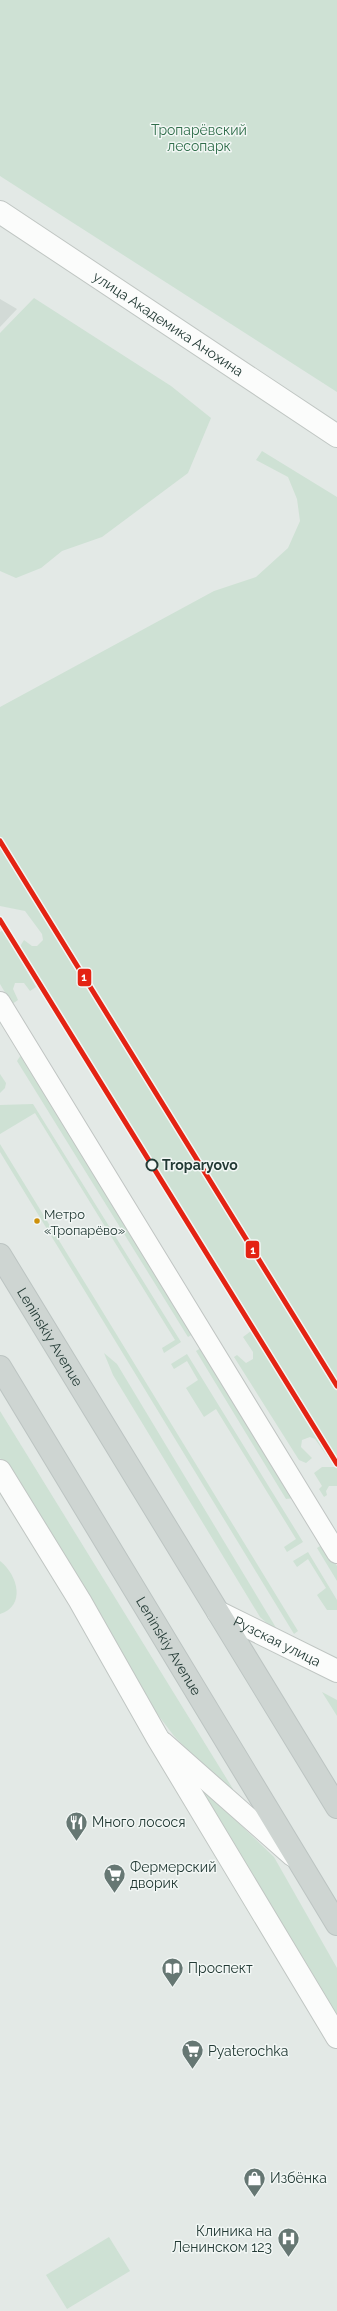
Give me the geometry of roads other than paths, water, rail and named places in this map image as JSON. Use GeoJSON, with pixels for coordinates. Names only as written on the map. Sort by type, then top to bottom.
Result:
{"type":"FeatureCollection","features":[{"type":"Feature","properties":{"kind":"main road","name":"улица Академика Анохина"},"geometry":{"type":"LineString","coordinates":[[0,212],[337,436]]}},
{"type":"Feature","properties":{"kind":"main road","name":"Leninskiy Avenue"},"geometry":{"type":"LineString","coordinates":[[0,1255],[337,1807]]}},
{"type":"Feature","properties":{"kind":"main road","name":"Leninskiy Avenue"},"geometry":{"type":"LineString","coordinates":[[0,1367],[337,1924]]}},
{"type":"Feature","properties":{"kind":"main road"},"geometry":{"type":"LineString","coordinates":[[0,1471],[80,1601],[157,1737],[337,2037]]}},
{"type":"Feature","properties":{"kind":"main road","name":"Рузская улица"},"geometry":{"type":"LineString","coordinates":[[218,1612],[337,1672]]}},
{"type":"Feature","properties":{"kind":"main road"},"geometry":{"type":"LineString","coordinates":[[295,1737],[337,1790]]}},
{"type":"Feature","properties":{"kind":"street"},"geometry":{"type":"LineString","coordinates":[[0,1002],[337,1553]]}},
{"type":"Feature","properties":{"kind":"street"},"geometry":{"type":"LineString","coordinates":[[157,1737],[299,1862]]}},
{"type":"Feature","properties":{"kind":"place","name":"Troparyovo"},"geometry":{"type":"Point","coordinates":[152,1165]}},
{"type":"Feature","properties":{"kind":"place","name":"Метро «Тропарёво»"},"geometry":{"type":"Point","coordinates":[37,1221]}},
{"type":"Feature","properties":{"kind":"place","name":"Много лосося"},"geometry":{"type":"Point","coordinates":[77,1842]}},
{"type":"Feature","properties":{"kind":"place","name":"Фермерский дворик"},"geometry":{"type":"Point","coordinates":[114,1894]}},
{"type":"Feature","properties":{"kind":"place","name":"Проспект"},"geometry":{"type":"Point","coordinates":[172,1988]}},
{"type":"Feature","properties":{"kind":"place","name":"Pyaterochka"},"geometry":{"type":"Point","coordinates":[192,2070]}},
{"type":"Feature","properties":{"kind":"place","name":"Избёнка"},"geometry":{"type":"Point","coordinates":[254,2198]}},
{"type":"Feature","properties":{"kind":"place","name":"Клиника на Ленинском 123"},"geometry":{"type":"Point","coordinates":[288,2258]}},
{"type":"Feature","properties":{"kind":"park label","name":"Тропарёвский лесопарк"},"geometry":{"type":"Point","coordinates":[199,138]}}]}
